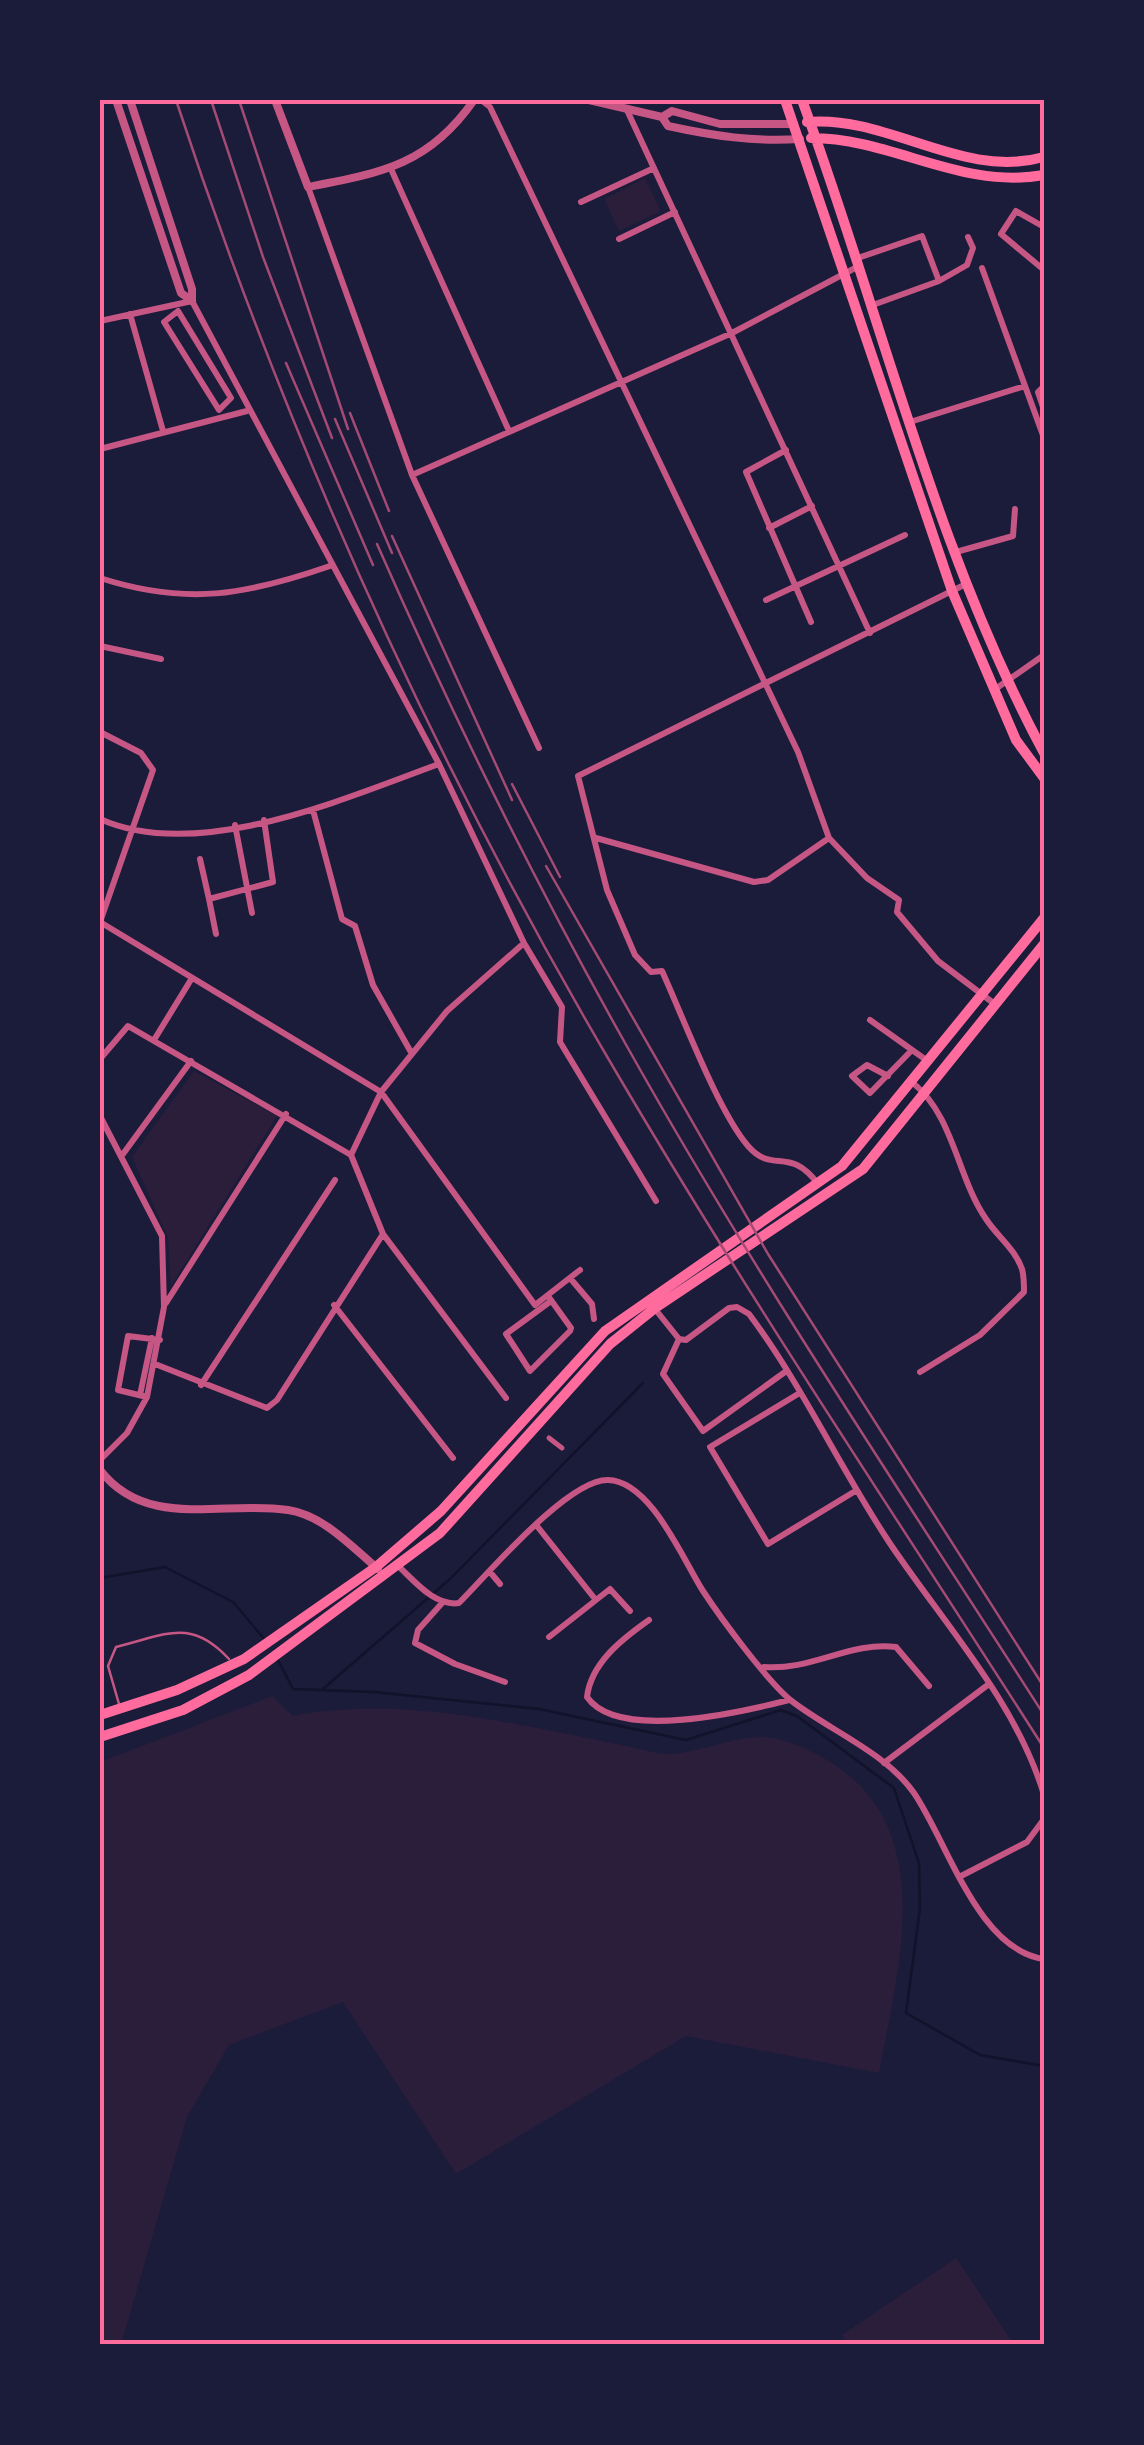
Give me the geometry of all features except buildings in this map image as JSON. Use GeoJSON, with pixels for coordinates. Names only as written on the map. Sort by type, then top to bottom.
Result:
{"type":"FeatureCollection","features":[{"type":"Feature","properties":{"kind":"main road"},"geometry":{"type":"LineString","coordinates":[[786,100],[952,591],[1016,740],[1044,778]]}},
{"type":"Feature","properties":{"kind":"main road"},"geometry":{"type":"LineString","coordinates":[[802,100],[966,584],[1006,682],[1044,754]]}},
{"type":"Feature","properties":{"kind":"main road"},"geometry":{"type":"LineString","coordinates":[[794,124],[851,122],[976,159],[1012,164],[1044,157]]}},
{"type":"Feature","properties":{"kind":"main road"},"geometry":{"type":"LineString","coordinates":[[800,139],[852,141],[970,175],[1008,179],[1044,175]]}},
{"type":"Feature","properties":{"kind":"main road"},"geometry":{"type":"LineString","coordinates":[[900,156],[906,139]]}},
{"type":"Feature","properties":{"kind":"main road"},"geometry":{"type":"LineString","coordinates":[[970,175],[976,159]]}},
{"type":"Feature","properties":{"kind":"main road"},"geometry":{"type":"LineString","coordinates":[[1008,179],[1012,164]]}},
{"type":"Feature","properties":{"kind":"main road"},"geometry":{"type":"LineString","coordinates":[[100,1737],[183,1710],[296,1644],[380,1571],[388,1557],[441,1510],[566,1382],[655,1308],[724,1266],[803,1204],[818,1185],[855,1153],[1044,918]]}},
{"type":"Feature","properties":{"kind":"main road"},"geometry":{"type":"LineString","coordinates":[[100,1715],[239,1662],[380,1571],[398,1565],[440,1533],[605,1331],[647,1297],[863,1169],[1044,944]]}},
{"type":"Feature","properties":{"kind":"main road"},"geometry":{"type":"LineString","coordinates":[[1017,952],[1029,962]]}},
{"type":"Feature","properties":{"kind":"main road"},"geometry":{"type":"LineString","coordinates":[[946,1043],[957,1053]]}},
{"type":"Feature","properties":{"kind":"street"},"geometry":{"type":"LineString","coordinates":[[116,100],[182,292],[192,302],[439,764],[524,943],[562,1007],[560,1042],[656,1201]]}},
{"type":"Feature","properties":{"kind":"street"},"geometry":{"type":"LineString","coordinates":[[130,100],[192,289],[192,302]]}},
{"type":"Feature","properties":{"kind":"street"},"geometry":{"type":"LineString","coordinates":[[275,100],[412,475],[539,748]]}},
{"type":"Feature","properties":{"kind":"street"},"geometry":{"type":"LineString","coordinates":[[308,187],[391,168],[427,153],[477,100],[490,107],[798,752],[829,838],[867,878],[900,900],[897,912],[938,961],[996,1005]]}},
{"type":"Feature","properties":{"kind":"street"},"geometry":{"type":"LineString","coordinates":[[589,100],[662,117],[672,112],[720,124],[794,124]]}},
{"type":"Feature","properties":{"kind":"street"},"geometry":{"type":"LineString","coordinates":[[626,108],[870,633]]}},
{"type":"Feature","properties":{"kind":"street"},"geometry":{"type":"LineString","coordinates":[[662,117],[668,126],[716,137],[751,142],[800,139]]}},
{"type":"Feature","properties":{"kind":"street"},"geometry":{"type":"LineString","coordinates":[[391,168],[508,432]]}},
{"type":"Feature","properties":{"kind":"street"},"geometry":{"type":"LineString","coordinates":[[581,202],[654,168]]}},
{"type":"Feature","properties":{"kind":"street"},"geometry":{"type":"LineString","coordinates":[[1044,227],[1016,211],[1001,234],[1044,270]]}},
{"type":"Feature","properties":{"kind":"street"},"geometry":{"type":"LineString","coordinates":[[620,239],[675,212]]}},
{"type":"Feature","properties":{"kind":"street"},"geometry":{"type":"LineString","coordinates":[[412,475],[732,333],[844,274],[856,263],[922,236],[939,281]]}},
{"type":"Feature","properties":{"kind":"street"},"geometry":{"type":"LineString","coordinates":[[870,306],[939,281],[968,265],[973,248],[968,237]]}},
{"type":"Feature","properties":{"kind":"street"},"geometry":{"type":"LineString","coordinates":[[982,268],[1044,438]]}},
{"type":"Feature","properties":{"kind":"street"},"geometry":{"type":"LineString","coordinates":[[100,321],[174,309],[192,302]]}},
{"type":"Feature","properties":{"kind":"street"},"geometry":{"type":"LineString","coordinates":[[174,309],[181,312],[231,398],[219,410],[164,322],[174,309]]}},
{"type":"Feature","properties":{"kind":"street"},"geometry":{"type":"LineString","coordinates":[[130,314],[163,431]]}},
{"type":"Feature","properties":{"kind":"street"},"geometry":{"type":"LineString","coordinates":[[188,323],[199,316]]}},
{"type":"Feature","properties":{"kind":"street"},"geometry":{"type":"LineString","coordinates":[[910,422],[1025,386]]}},
{"type":"Feature","properties":{"kind":"street"},"geometry":{"type":"LineString","coordinates":[[1044,386],[1038,392],[1044,410]]}},
{"type":"Feature","properties":{"kind":"street"},"geometry":{"type":"LineString","coordinates":[[100,449],[247,411]]}},
{"type":"Feature","properties":{"kind":"street"},"geometry":{"type":"LineString","coordinates":[[786,450],[746,472],[811,622]]}},
{"type":"Feature","properties":{"kind":"street"},"geometry":{"type":"LineString","coordinates":[[769,528],[812,506]]}},
{"type":"Feature","properties":{"kind":"street"},"geometry":{"type":"LineString","coordinates":[[956,552],[1013,536],[1015,509]]}},
{"type":"Feature","properties":{"kind":"street"},"geometry":{"type":"LineString","coordinates":[[766,600],[906,535]]}},
{"type":"Feature","properties":{"kind":"street"},"geometry":{"type":"LineString","coordinates":[[100,578],[176,595],[220,596],[263,589],[330,566]]}},
{"type":"Feature","properties":{"kind":"street"},"geometry":{"type":"LineString","coordinates":[[818,1185],[805,1166],[792,1160],[770,1162],[759,1157],[741,1136],[662,972],[651,972],[627,938],[606,890],[578,776],[966,584]]}},
{"type":"Feature","properties":{"kind":"street"},"geometry":{"type":"LineString","coordinates":[[100,646],[160,659]]}},
{"type":"Feature","properties":{"kind":"street"},"geometry":{"type":"LineString","coordinates":[[993,691],[1044,655]]}},
{"type":"Feature","properties":{"kind":"street"},"geometry":{"type":"LineString","coordinates":[[100,732],[141,753],[152,770],[100,923],[381,1092],[537,1308]]}},
{"type":"Feature","properties":{"kind":"street"},"geometry":{"type":"LineString","coordinates":[[100,820],[131,833],[182,835],[313,809],[439,764]]}},
{"type":"Feature","properties":{"kind":"street"},"geometry":{"type":"LineString","coordinates":[[313,809],[342,919],[355,926],[374,985],[412,1054]]}},
{"type":"Feature","properties":{"kind":"street"},"geometry":{"type":"LineString","coordinates":[[210,899],[274,879],[264,820]]}},
{"type":"Feature","properties":{"kind":"street"},"geometry":{"type":"LineString","coordinates":[[235,825],[252,913]]}},
{"type":"Feature","properties":{"kind":"street"},"geometry":{"type":"LineString","coordinates":[[596,838],[754,882],[768,880],[829,838]]}},
{"type":"Feature","properties":{"kind":"street"},"geometry":{"type":"LineString","coordinates":[[200,858],[216,934]]}},
{"type":"Feature","properties":{"kind":"street"},"geometry":{"type":"LineString","coordinates":[[352,1155],[381,1092],[446,1011],[524,943]]}},
{"type":"Feature","properties":{"kind":"street"},"geometry":{"type":"LineString","coordinates":[[154,1040],[192,978]]}},
{"type":"Feature","properties":{"kind":"street"},"geometry":{"type":"LineString","coordinates":[[870,1020],[930,1063]]}},
{"type":"Feature","properties":{"kind":"street"},"geometry":{"type":"LineString","coordinates":[[100,1059],[128,1026],[352,1155],[383,1234],[508,1402]]}},
{"type":"Feature","properties":{"kind":"street"},"geometry":{"type":"LineString","coordinates":[[888,1076],[867,1065],[852,1076],[870,1093],[888,1076],[910,1052]]}},
{"type":"Feature","properties":{"kind":"street"},"geometry":{"type":"LineString","coordinates":[[123,1154],[191,1061]]}},
{"type":"Feature","properties":{"kind":"street"},"geometry":{"type":"LineString","coordinates":[[913,1083],[926,1094],[946,1128],[984,1216],[1023,1272],[1024,1292],[980,1335],[920,1372]]}},
{"type":"Feature","properties":{"kind":"street"},"geometry":{"type":"LineString","coordinates":[[164,1307],[286,1114]]}},
{"type":"Feature","properties":{"kind":"street"},"geometry":{"type":"LineString","coordinates":[[100,1116],[162,1236],[164,1307],[144,1396]]}},
{"type":"Feature","properties":{"kind":"street"},"geometry":{"type":"LineString","coordinates":[[201,1385],[335,1180]]}},
{"type":"Feature","properties":{"kind":"street"},"geometry":{"type":"LineString","coordinates":[[156,1364],[267,1408],[277,1400],[334,1305],[383,1234]]}},
{"type":"Feature","properties":{"kind":"street"},"geometry":{"type":"LineString","coordinates":[[550,1299],[570,1331],[530,1371],[506,1334],[523,1322],[524,1314],[550,1299],[580,1270]]}},
{"type":"Feature","properties":{"kind":"street"},"geometry":{"type":"LineString","coordinates":[[570,1278],[592,1304],[594,1318]]}},
{"type":"Feature","properties":{"kind":"street"},"geometry":{"type":"LineString","coordinates":[[647,1297],[679,1340]]}},
{"type":"Feature","properties":{"kind":"street"},"geometry":{"type":"LineString","coordinates":[[334,1305],[453,1458]]}},
{"type":"Feature","properties":{"kind":"street"},"geometry":{"type":"LineString","coordinates":[[785,1372],[702,1431],[663,1374],[679,1340],[737,1306],[755,1322],[858,1490],[989,1684],[1033,1763],[1044,1796]]}},
{"type":"Feature","properties":{"kind":"street"},"geometry":{"type":"LineString","coordinates":[[144,1396],[118,1387],[128,1336],[156,1339]]}},
{"type":"Feature","properties":{"kind":"street"},"geometry":{"type":"LineString","coordinates":[[100,1460],[128,1433],[156,1364],[156,1339]]}},
{"type":"Feature","properties":{"kind":"street"},"geometry":{"type":"LineString","coordinates":[[798,1394],[710,1447],[768,1544],[858,1490]]}},
{"type":"Feature","properties":{"kind":"street"},"geometry":{"type":"LineString","coordinates":[[549,1438],[562,1448]]}},
{"type":"Feature","properties":{"kind":"street"},"geometry":{"type":"LineString","coordinates":[[100,1470],[130,1500],[157,1507],[289,1510],[321,1522],[380,1571]]}},
{"type":"Feature","properties":{"kind":"street"},"geometry":{"type":"LineString","coordinates":[[388,1557],[442,1602],[458,1603],[537,1526],[591,1482],[623,1482],[644,1500],[678,1542],[702,1590],[789,1700],[884,1763],[911,1788],[996,1934],[1026,1957],[1044,1959]]}},
{"type":"Feature","properties":{"kind":"street"},"geometry":{"type":"LineString","coordinates":[[537,1526],[595,1600]]}},
{"type":"Feature","properties":{"kind":"street"},"geometry":{"type":"LineString","coordinates":[[490,1572],[500,1584]]}},
{"type":"Feature","properties":{"kind":"street"},"geometry":{"type":"LineString","coordinates":[[550,1637],[613,1590],[630,1611]]}},
{"type":"Feature","properties":{"kind":"street"},"geometry":{"type":"LineString","coordinates":[[442,1602],[418,1630],[415,1643],[454,1664],[504,1682]]}},
{"type":"Feature","properties":{"kind":"street"},"geometry":{"type":"LineString","coordinates":[[649,1620],[617,1642],[598,1669],[587,1697],[601,1710],[670,1722],[730,1715],[789,1700]]}},
{"type":"Feature","properties":{"kind":"street"},"geometry":{"type":"LineString","coordinates":[[763,1667],[790,1669],[869,1644],[882,1645],[896,1647],[929,1686]]}},
{"type":"Feature","properties":{"kind":"street"},"geometry":{"type":"LineString","coordinates":[[884,1763],[989,1684]]}},
{"type":"Feature","properties":{"kind":"street"},"geometry":{"type":"LineString","coordinates":[[961,1876],[1027,1842],[1044,1819]]}},
{"type":"Feature","properties":{"kind":"lane"},"geometry":{"type":"LineString","coordinates":[[120,1709],[108,1666],[116,1647],[183,1630],[198,1632],[239,1662]]}},
{"type":"Feature","properties":{"kind":"shaded area"},"geometry":{"type":"Polygon","coordinates":[[[645,178],[661,211],[619,231],[604,199],[645,178]]]}},
{"type":"Feature","properties":{"kind":"shaded area"},"geometry":{"type":"Polygon","coordinates":[[[194,1071],[277,1116],[171,1286],[168,1238],[132,1157],[194,1071]]]}},
{"type":"Feature","properties":{"kind":"shaded area"},"geometry":{"type":"Polygon","coordinates":[[[272,1696],[293,1716],[377,1709],[463,1715],[663,1754],[741,1739],[774,1738],[834,1764],[871,1798],[890,1832],[900,1870],[900,1952],[879,2073],[686,2036],[456,2174],[343,2002],[229,2045],[187,2117],[121,2345],[100,2345],[100,1762],[272,1696]]]}},
{"type":"Feature","properties":{"kind":"shaded area"},"geometry":{"type":"Polygon","coordinates":[[[956,2258],[1014,2345],[849,2345],[842,2335],[956,2258]]]}},
{"type":"Feature","properties":{"kind":"waterway"},"geometry":{"type":"LineString","coordinates":[[323,1689],[450,1579],[643,1383]]}},
{"type":"Feature","properties":{"kind":"waterway"},"geometry":{"type":"LineString","coordinates":[[100,1578],[165,1567],[233,1602],[266,1641]]}},
{"type":"Feature","properties":{"kind":"waterway"},"geometry":{"type":"LineString","coordinates":[[278,1660],[293,1689],[374,1692],[539,1709],[686,1740],[781,1710],[797,1716],[894,1788],[919,1863],[920,1908],[906,2013],[980,2055],[1044,2066]]}},
{"type":"Feature","properties":{"kind":"railway"},"geometry":{"type":"LineString","coordinates":[[176,100],[265,349],[315,472],[424,714],[484,833],[546,950],[664,1152],[1044,1748]]}},
{"type":"Feature","properties":{"kind":"railway"},"geometry":{"type":"LineString","coordinates":[[211,100],[263,257],[332,438]]}},
{"type":"Feature","properties":{"kind":"railway"},"geometry":{"type":"LineString","coordinates":[[239,100],[348,429]]}},
{"type":"Feature","properties":{"kind":"railway"},"geometry":{"type":"LineString","coordinates":[[286,363],[373,565]]}},
{"type":"Feature","properties":{"kind":"railway"},"geometry":{"type":"LineString","coordinates":[[350,413],[389,511]]}},
{"type":"Feature","properties":{"kind":"railway"},"geometry":{"type":"LineString","coordinates":[[335,419],[392,553]]}},
{"type":"Feature","properties":{"kind":"railway"},"geometry":{"type":"LineString","coordinates":[[392,536],[512,800]]}},
{"type":"Feature","properties":{"kind":"railway"},"geometry":{"type":"LineString","coordinates":[[377,544],[497,800],[629,1050],[779,1303],[1044,1715]]}},
{"type":"Feature","properties":{"kind":"railway"},"geometry":{"type":"LineString","coordinates":[[512,784],[560,877]]}},
{"type":"Feature","properties":{"kind":"railway"},"geometry":{"type":"LineString","coordinates":[[546,866],[768,1254],[1044,1687]]}}]}
